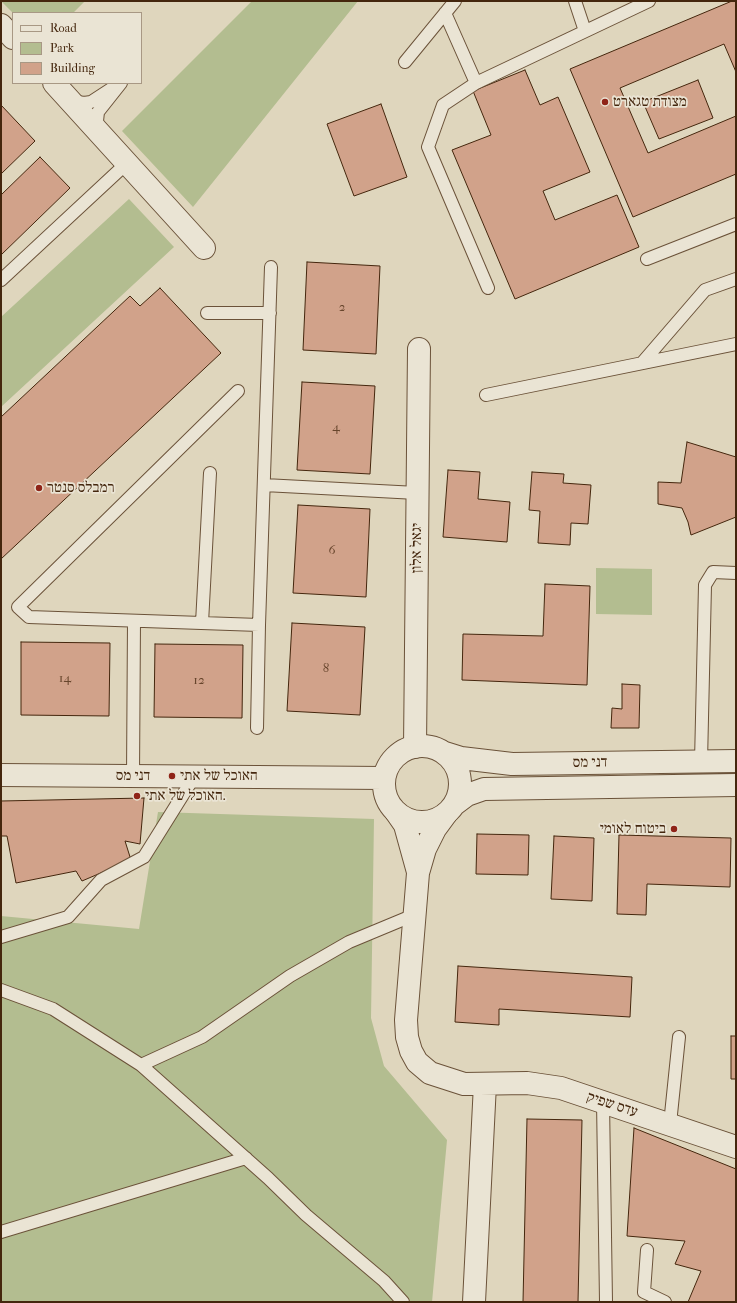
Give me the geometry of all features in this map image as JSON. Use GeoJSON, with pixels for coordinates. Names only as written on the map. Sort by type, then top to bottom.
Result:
{"type":"FeatureCollection","features":[{"type":"Feature","properties":{"kind":"street"},"geometry":{"type":"LineString","coordinates":[[1,25],[12,37]]}},
{"type":"Feature","properties":{"kind":"street"},"geometry":{"type":"LineString","coordinates":[[55,84],[204,248]]}},
{"type":"Feature","properties":{"kind":"street","name":"יגאל אלון"},"geometry":{"type":"LineString","coordinates":[[415,747],[419,349]]}},
{"type":"Feature","properties":{"kind":"street"},"geometry":{"type":"LineString","coordinates":[[433,747],[445,753],[454,763],[460,775],[460,788],[450,809],[435,829],[425,849],[418,873],[405,825],[388,801],[384,788],[384,778],[388,766],[397,756],[408,748],[433,747]]}},
{"type":"Feature","properties":{"kind":"street","name":"דני מס"},"geometry":{"type":"LineString","coordinates":[[445,753],[469,759],[512,764],[736,761]]}},
{"type":"Feature","properties":{"kind":"street","name":"דני מס"},"geometry":{"type":"LineString","coordinates":[[1,775],[384,778]]}},
{"type":"Feature","properties":{"kind":"street","name":"דני מס"},"geometry":{"type":"LineString","coordinates":[[450,809],[467,795],[484,789],[736,785]]}},
{"type":"Feature","properties":{"kind":"street"},"geometry":{"type":"LineString","coordinates":[[396,812],[407,819],[420,822],[434,820],[450,809]]}},
{"type":"Feature","properties":{"kind":"street","name":"עדס שפיק"},"geometry":{"type":"LineString","coordinates":[[418,873],[406,1020],[407,1037],[411,1051],[417,1062],[430,1073],[464,1084],[527,1083],[561,1088],[736,1147]]}},
{"type":"Feature","properties":{"kind":"street"},"geometry":{"type":"LineString","coordinates":[[474,1302],[485,1084]]}},
{"type":"Feature","properties":{"kind":"lane"},"geometry":{"type":"LineString","coordinates":[[405,62],[455,1]]}},
{"type":"Feature","properties":{"kind":"lane"},"geometry":{"type":"LineString","coordinates":[[575,1],[585,31]]}},
{"type":"Feature","properties":{"kind":"lane"},"geometry":{"type":"LineString","coordinates":[[488,288],[428,147],[443,105],[476,83],[649,1]]}},
{"type":"Feature","properties":{"kind":"lane"},"geometry":{"type":"LineString","coordinates":[[445,13],[476,83]]}},
{"type":"Feature","properties":{"kind":"lane"},"geometry":{"type":"LineString","coordinates":[[70,101],[84,103],[91,102],[118,84]]}},
{"type":"Feature","properties":{"kind":"lane"},"geometry":{"type":"LineString","coordinates":[[100,133],[97,121],[98,112],[119,84]]}},
{"type":"Feature","properties":{"kind":"lane"},"geometry":{"type":"LineString","coordinates":[[1,280],[126,163]]}},
{"type":"Feature","properties":{"kind":"lane"},"geometry":{"type":"LineString","coordinates":[[647,259],[736,224]]}},
{"type":"Feature","properties":{"kind":"lane"},"geometry":{"type":"LineString","coordinates":[[257,728],[271,266]]}},
{"type":"Feature","properties":{"kind":"lane"},"geometry":{"type":"LineString","coordinates":[[642,364],[705,290],[736,279]]}},
{"type":"Feature","properties":{"kind":"lane"},"geometry":{"type":"LineString","coordinates":[[207,313],[270,313]]}},
{"type":"Feature","properties":{"kind":"lane"},"geometry":{"type":"LineString","coordinates":[[486,395],[736,344]]}},
{"type":"Feature","properties":{"kind":"lane"},"geometry":{"type":"LineString","coordinates":[[238,391],[18,607],[29,617],[259,625]]}},
{"type":"Feature","properties":{"kind":"lane"},"geometry":{"type":"LineString","coordinates":[[202,623],[210,473]]}},
{"type":"Feature","properties":{"kind":"lane"},"geometry":{"type":"LineString","coordinates":[[264,485],[417,493]]}},
{"type":"Feature","properties":{"kind":"lane"},"geometry":{"type":"LineString","coordinates":[[702,762],[705,585],[713,572],[736,573]]}},
{"type":"Feature","properties":{"kind":"lane"},"geometry":{"type":"LineString","coordinates":[[132,776],[134,621]]}},
{"type":"Feature","properties":{"kind":"lane"},"geometry":{"type":"LineString","coordinates":[[1,936],[68,917],[101,880],[144,857],[194,777]]}},
{"type":"Feature","properties":{"kind":"lane"},"geometry":{"type":"LineString","coordinates":[[141,1065],[202,1037],[290,976],[349,942],[414,915]]}},
{"type":"Feature","properties":{"kind":"lane"},"geometry":{"type":"LineString","coordinates":[[1,990],[53,1009],[141,1065],[246,1158],[306,1215],[384,1281],[403,1302]]}},
{"type":"Feature","properties":{"kind":"lane"},"geometry":{"type":"LineString","coordinates":[[670,1124],[679,1037]]}},
{"type":"Feature","properties":{"kind":"lane"},"geometry":{"type":"LineString","coordinates":[[603,1102],[606,1302]]}},
{"type":"Feature","properties":{"kind":"lane"},"geometry":{"type":"LineString","coordinates":[[1,1232],[246,1158]]}},
{"type":"Feature","properties":{"kind":"lane"},"geometry":{"type":"LineString","coordinates":[[647,1250],[644,1292],[665,1302]]}},
{"type":"Feature","properties":{"kind":"green space"},"geometry":{"type":"Polygon","coordinates":[[[1,1],[85,1],[74,12],[12,12],[1,1]]]}},
{"type":"Feature","properties":{"kind":"green space"},"geometry":{"type":"Polygon","coordinates":[[[252,1],[358,1],[193,207],[122,131],[252,1]]]}},
{"type":"Feature","properties":{"kind":"green space"},"geometry":{"type":"Polygon","coordinates":[[[129,199],[174,247],[1,407],[1,317],[129,199]]]}},
{"type":"Feature","properties":{"kind":"green space"},"geometry":{"type":"Polygon","coordinates":[[[596,568],[652,569],[652,615],[596,614],[596,568]]]}},
{"type":"Feature","properties":{"kind":"green space"},"geometry":{"type":"Polygon","coordinates":[[[158,812],[374,819],[371,1018],[384,1066],[447,1140],[432,1302],[1,1302],[1,916],[139,929],[158,812]]]}},
{"type":"Feature","properties":{"kind":"building","name":"מצודת טגארט"},"geometry":{"type":"Polygon","coordinates":[[[732,1],[736,1],[736,72],[724,44],[620,88],[648,153],[736,116],[736,174],[633,217],[570,69],[732,1]]]}},
{"type":"Feature","properties":{"kind":"building"},"geometry":{"type":"Polygon","coordinates":[[[525,70],[540,105],[558,97],[590,172],[543,191],[555,220],[617,195],[639,247],[515,299],[452,150],[491,135],[473,91],[525,70]]]}},
{"type":"Feature","properties":{"kind":"building"},"geometry":{"type":"Polygon","coordinates":[[[698,80],[713,118],[659,139],[643,102],[698,80]]]}},
{"type":"Feature","properties":{"kind":"building"},"geometry":{"type":"Polygon","coordinates":[[[381,104],[407,177],[354,196],[327,124],[381,104]]]}},
{"type":"Feature","properties":{"kind":"building"},"geometry":{"type":"Polygon","coordinates":[[[1,105],[35,141],[1,174],[1,105]]]}},
{"type":"Feature","properties":{"kind":"building"},"geometry":{"type":"Polygon","coordinates":[[[40,157],[70,188],[1,255],[1,195],[40,157]]]}},
{"type":"Feature","properties":{"kind":"building"},"geometry":{"type":"Polygon","coordinates":[[[307,262],[380,266],[376,354],[303,350],[307,262]]]}},
{"type":"Feature","properties":{"kind":"building","name":"רמבלס סנטר"},"geometry":{"type":"Polygon","coordinates":[[[160,288],[221,353],[1,559],[1,417],[130,296],[140,306],[160,288]]]}},
{"type":"Feature","properties":{"kind":"building"},"geometry":{"type":"Polygon","coordinates":[[[302,382],[375,386],[370,474],[297,470],[302,382]]]}},
{"type":"Feature","properties":{"kind":"building"},"geometry":{"type":"Polygon","coordinates":[[[687,442],[736,457],[736,517],[691,535],[688,522],[682,508],[658,504],[658,482],[681,483],[687,442]]]}},
{"type":"Feature","properties":{"kind":"building"},"geometry":{"type":"Polygon","coordinates":[[[448,470],[480,472],[478,499],[510,502],[507,542],[443,537],[448,470]]]}},
{"type":"Feature","properties":{"kind":"building"},"geometry":{"type":"Polygon","coordinates":[[[532,472],[564,474],[563,483],[591,485],[588,524],[571,523],[570,545],[538,543],[540,511],[529,510],[532,472]]]}},
{"type":"Feature","properties":{"kind":"building"},"geometry":{"type":"Polygon","coordinates":[[[298,505],[370,509],[366,597],[293,593],[298,505]]]}},
{"type":"Feature","properties":{"kind":"building"},"geometry":{"type":"Polygon","coordinates":[[[545,584],[590,586],[587,685],[462,680],[463,634],[543,636],[545,584]]]}},
{"type":"Feature","properties":{"kind":"building"},"geometry":{"type":"Polygon","coordinates":[[[292,623],[365,627],[360,715],[287,711],[292,623]]]}},
{"type":"Feature","properties":{"kind":"building"},"geometry":{"type":"Polygon","coordinates":[[[21,642],[110,643],[109,716],[21,715],[21,642]]]}},
{"type":"Feature","properties":{"kind":"building"},"geometry":{"type":"Polygon","coordinates":[[[155,644],[243,645],[242,718],[154,717],[155,644]]]}},
{"type":"Feature","properties":{"kind":"building"},"geometry":{"type":"Polygon","coordinates":[[[622,684],[640,685],[639,728],[611,728],[612,708],[622,709],[622,684]]]}},
{"type":"Feature","properties":{"kind":"building"},"geometry":{"type":"Polygon","coordinates":[[[144,798],[140,844],[125,841],[131,860],[82,881],[76,871],[16,883],[7,836],[1,836],[1,801],[144,798]]]}},
{"type":"Feature","properties":{"kind":"building"},"geometry":{"type":"Polygon","coordinates":[[[477,834],[529,835],[528,875],[476,874],[477,834]]]}},
{"type":"Feature","properties":{"kind":"building"},"geometry":{"type":"Polygon","coordinates":[[[619,835],[731,838],[730,887],[647,884],[646,915],[617,914],[619,835]]]}},
{"type":"Feature","properties":{"kind":"building"},"geometry":{"type":"Polygon","coordinates":[[[554,836],[594,838],[592,901],[551,899],[554,836]]]}},
{"type":"Feature","properties":{"kind":"building"},"geometry":{"type":"Polygon","coordinates":[[[458,966],[632,977],[630,1017],[499,1009],[499,1025],[455,1022],[458,966]]]}},
{"type":"Feature","properties":{"kind":"building"},"geometry":{"type":"Polygon","coordinates":[[[731,1036],[736,1036],[736,1079],[731,1079],[731,1036]]]}},
{"type":"Feature","properties":{"kind":"building"},"geometry":{"type":"Polygon","coordinates":[[[527,1119],[582,1120],[578,1302],[523,1302],[527,1119]]]}},
{"type":"Feature","properties":{"kind":"building"},"geometry":{"type":"Polygon","coordinates":[[[634,1128],[736,1169],[736,1302],[688,1302],[701,1271],[675,1264],[685,1241],[627,1236],[634,1128]]]}},
{"type":"Feature","properties":{"kind":"place","name":"מצודת טגארט"},"geometry":{"type":"Point","coordinates":[605,102]}},
{"type":"Feature","properties":{"kind":"place","name":"רמבלס סנטר"},"geometry":{"type":"Point","coordinates":[39,488]}},
{"type":"Feature","properties":{"kind":"place","name":"האוכל של אתי"},"geometry":{"type":"Point","coordinates":[172,776]}},
{"type":"Feature","properties":{"kind":"place","name":"האוכל של אתי."},"geometry":{"type":"Point","coordinates":[137,796]}},
{"type":"Feature","properties":{"kind":"place","name":"ביטוח לאומי"},"geometry":{"type":"Point","coordinates":[674,829]}}]}
